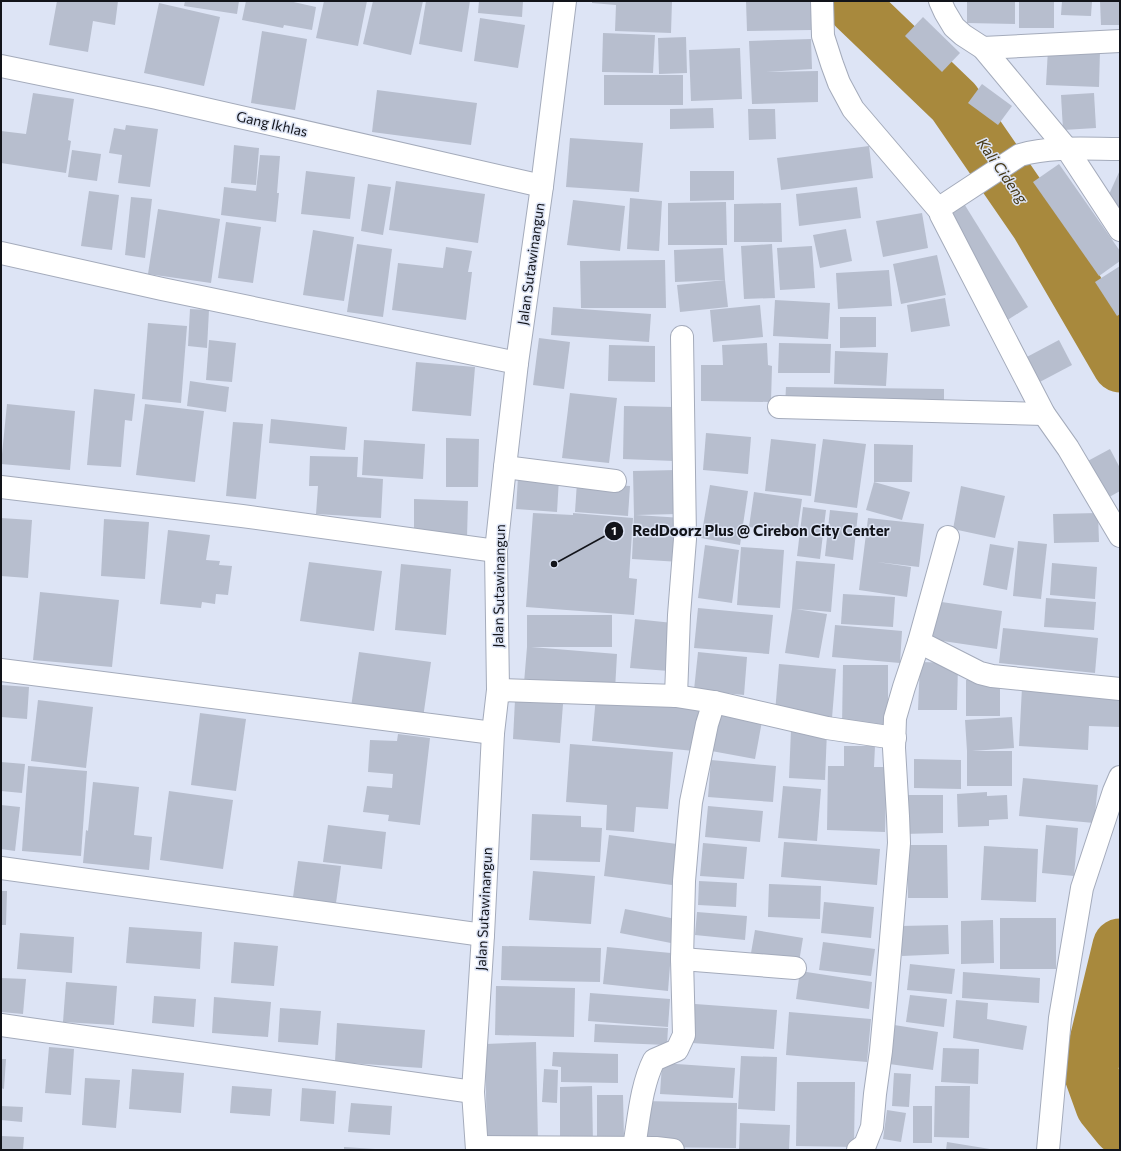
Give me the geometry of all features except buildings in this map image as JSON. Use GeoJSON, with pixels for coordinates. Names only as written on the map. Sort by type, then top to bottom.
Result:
{"type":"FeatureCollection","features":[{"type":"Feature","properties":{"kind":"street","name":"Jalan Sutawinangun"},"geometry":{"type":"LineString","coordinates":[[477,1148],[473,1092],[483,935],[493,733],[498,690],[496,551],[517,363],[542,186],[565,1]]}},
{"type":"Feature","properties":{"kind":"street"},"geometry":{"type":"LineString","coordinates":[[822,1],[823,36],[839,83],[852,109],[940,211],[944,222],[1044,414],[1068,448],[1120,536]]}},
{"type":"Feature","properties":{"kind":"street"},"geometry":{"type":"LineString","coordinates":[[940,1],[954,27],[963,35],[983,48],[1066,149],[1120,230]]}},
{"type":"Feature","properties":{"kind":"street"},"geometry":{"type":"LineString","coordinates":[[983,48],[1120,41]]}},
{"type":"Feature","properties":{"kind":"street","name":"Gang Ikhlas"},"geometry":{"type":"LineString","coordinates":[[1,66],[157,98],[542,186]]}},
{"type":"Feature","properties":{"kind":"street"},"geometry":{"type":"LineString","coordinates":[[940,211],[941,207],[1020,155],[1029,152],[1066,149],[1120,149]]}},
{"type":"Feature","properties":{"kind":"street"},"geometry":{"type":"LineString","coordinates":[[1,253],[162,289],[517,363]]}},
{"type":"Feature","properties":{"kind":"street"},"geometry":{"type":"LineString","coordinates":[[676,696],[679,615],[685,539],[682,337]]}},
{"type":"Feature","properties":{"kind":"street"},"geometry":{"type":"LineString","coordinates":[[779,407],[1044,414]]}},
{"type":"Feature","properties":{"kind":"street"},"geometry":{"type":"LineString","coordinates":[[505,467],[614,481]]}},
{"type":"Feature","properties":{"kind":"street"},"geometry":{"type":"LineString","coordinates":[[1,487],[249,517],[496,551]]}},
{"type":"Feature","properties":{"kind":"street"},"geometry":{"type":"LineString","coordinates":[[858,1150],[865,1145],[872,1127],[887,987],[899,843],[895,779],[895,718],[919,642],[948,537]]}},
{"type":"Feature","properties":{"kind":"street"},"geometry":{"type":"LineString","coordinates":[[919,642],[980,673],[992,676],[1120,689]]}},
{"type":"Feature","properties":{"kind":"street"},"geometry":{"type":"LineString","coordinates":[[1,670],[493,733]]}},
{"type":"Feature","properties":{"kind":"street"},"geometry":{"type":"LineString","coordinates":[[498,690],[676,696],[714,702],[827,728],[895,738]]}},
{"type":"Feature","properties":{"kind":"street"},"geometry":{"type":"LineString","coordinates":[[634,1147],[644,1087],[649,1070],[654,1060],[677,1050],[684,1035],[682,959],[684,881],[691,802],[707,724],[714,702]]}},
{"type":"Feature","properties":{"kind":"street"},"geometry":{"type":"LineString","coordinates":[[1048,1150],[1060,1018],[1082,888],[1120,777]]}},
{"type":"Feature","properties":{"kind":"street"},"geometry":{"type":"LineString","coordinates":[[1,868],[483,935]]}},
{"type":"Feature","properties":{"kind":"street"},"geometry":{"type":"LineString","coordinates":[[682,959],[795,968]]}},
{"type":"Feature","properties":{"kind":"street"},"geometry":{"type":"LineString","coordinates":[[1,1025],[473,1092]]}},
{"type":"Feature","properties":{"kind":"street"},"geometry":{"type":"LineString","coordinates":[[477,1148],[634,1147],[673,1150]]}},
{"type":"Feature","properties":{"kind":"waterway","name":"Kali Cideng"},"geometry":{"type":"LineString","coordinates":[[854,1],[856,8],[954,102],[1038,224],[1120,365]]}},
{"type":"Feature","properties":{"kind":"waterway","name":"Kali Cideng"},"geometry":{"type":"LineString","coordinates":[[1120,946],[1090,1070],[1103,1106],[1120,1127]]}},
{"type":"Feature","properties":{"kind":"place","name":"RedDoorz Plus @ Cirebon City Center"},"geometry":{"type":"Point","coordinates":[554,564]}}]}
